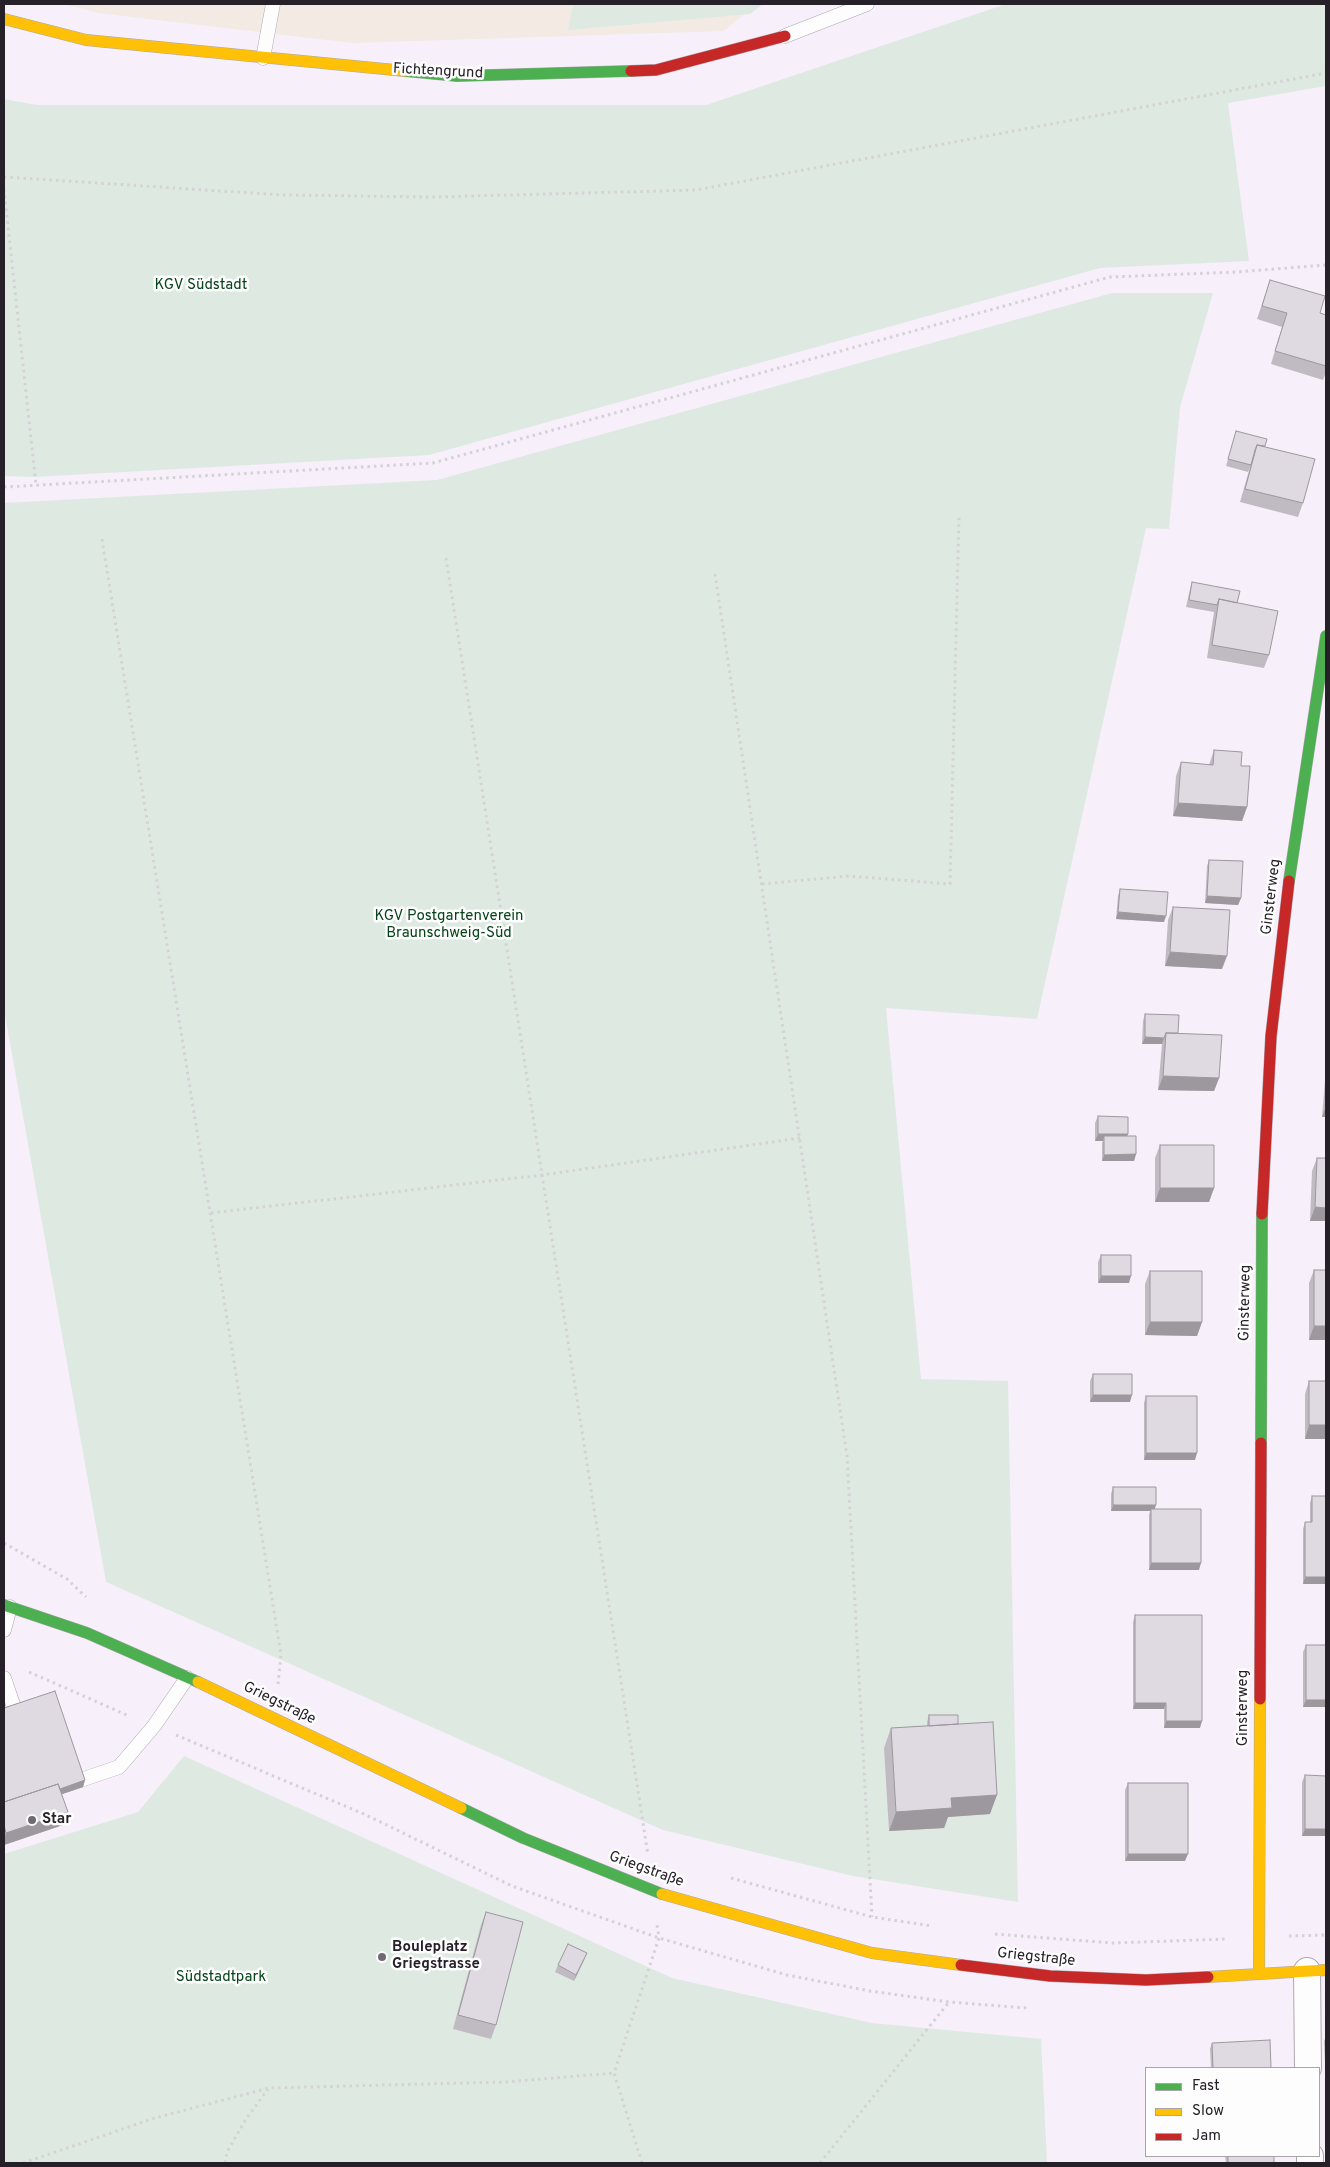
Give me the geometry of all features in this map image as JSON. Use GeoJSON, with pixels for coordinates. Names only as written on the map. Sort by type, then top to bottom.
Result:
{"type":"FeatureCollection","features":[{"type":"Feature","properties":{"kind":"street","name":"Fichtengrund"},"geometry":{"type":"LineString","coordinates":[[4,19],[86,40],[457,76],[656,70],[785,36]]}},
{"type":"Feature","properties":{"kind":"street","name":"Ginsterweg"},"geometry":{"type":"LineString","coordinates":[[1259,1974],[1262,1214],[1270,1036],[1296,830],[1326,636]]}},
{"type":"Feature","properties":{"kind":"street","name":"Griegstraße"},"geometry":{"type":"LineString","coordinates":[[7,1606],[87,1633],[187,1678],[523,1838],[653,1891],[872,1953],[1050,1976],[1146,1980],[1316,1971]]}},
{"type":"Feature","properties":{"kind":"street"},"geometry":{"type":"LineString","coordinates":[[1308,2067],[1316,1971]]}},
{"type":"Feature","properties":{"kind":"lane"},"geometry":{"type":"LineString","coordinates":[[263,58],[273,4]]}},
{"type":"Feature","properties":{"kind":"lane","name":"Fichtengrund"},"geometry":{"type":"LineString","coordinates":[[785,36],[867,4]]}},
{"type":"Feature","properties":{"kind":"lane"},"geometry":{"type":"LineString","coordinates":[[4,1630],[7,1606]]}},
{"type":"Feature","properties":{"kind":"lane"},"geometry":{"type":"LineString","coordinates":[[4,1678],[22,1731]]}},
{"type":"Feature","properties":{"kind":"lane"},"geometry":{"type":"LineString","coordinates":[[52,1790],[120,1767],[154,1726],[187,1678]]}},
{"type":"Feature","properties":{"kind":"path"},"geometry":{"type":"LineString","coordinates":[[4,177],[282,195],[434,197],[696,190],[1326,74]]}},
{"type":"Feature","properties":{"kind":"path"},"geometry":{"type":"LineString","coordinates":[[4,189],[36,485]]}},
{"type":"Feature","properties":{"kind":"path"},"geometry":{"type":"LineString","coordinates":[[4,486],[433,463],[1110,277],[1236,272],[1326,264]]}},
{"type":"Feature","properties":{"kind":"path"},"geometry":{"type":"LineString","coordinates":[[762,884],[849,876],[950,884],[959,515]]}},
{"type":"Feature","properties":{"kind":"path"},"geometry":{"type":"LineString","coordinates":[[102,539],[282,1655],[278,1689],[269,1685]]}},
{"type":"Feature","properties":{"kind":"path"},"geometry":{"type":"LineString","coordinates":[[446,558],[648,1855],[659,1938],[614,2073],[642,2163]]}},
{"type":"Feature","properties":{"kind":"path"},"geometry":{"type":"LineString","coordinates":[[715,574],[847,1456],[872,1917],[872,1953]]}},
{"type":"Feature","properties":{"kind":"path"},"geometry":{"type":"LineString","coordinates":[[211,1214],[542,1175],[800,1138]]}},
{"type":"Feature","properties":{"kind":"path"},"geometry":{"type":"LineString","coordinates":[[4,1544],[67,1579],[87,1598]]}},
{"type":"Feature","properties":{"kind":"path"},"geometry":{"type":"LineString","coordinates":[[639,1851],[657,1858]]}},
{"type":"Feature","properties":{"kind":"path"},"geometry":{"type":"LineString","coordinates":[[722,1876],[872,1917],[938,1927]]}},
{"type":"Feature","properties":{"kind":"path"},"geometry":{"type":"LineString","coordinates":[[986,1934],[1114,1943],[1326,1935]]}},
{"type":"Feature","properties":{"kind":"path"},"geometry":{"type":"LineString","coordinates":[[820,2163],[949,2002]]}},
{"type":"Feature","properties":{"kind":"path"},"geometry":{"type":"LineString","coordinates":[[23,2163],[154,2118],[269,2088],[505,2082],[614,2073]]}},
{"type":"Feature","properties":{"kind":"path"},"geometry":{"type":"LineString","coordinates":[[225,2163],[227,2152],[246,2119],[269,2088]]}},
{"type":"Feature","properties":{"kind":"shaded area"},"geometry":{"type":"Polygon","coordinates":[[[63,4],[757,4],[724,31],[353,43],[98,13],[63,4]]]}},
{"type":"Feature","properties":{"kind":"green space"},"geometry":{"type":"Polygon","coordinates":[[[573,4],[763,4],[750,14],[568,30],[573,4]]]}},
{"type":"Feature","properties":{"kind":"green space","name":"KGV Südstadt"},"geometry":{"type":"Polygon","coordinates":[[[1006,4],[1326,4],[1326,86],[1228,103],[1249,261],[1100,268],[429,455],[34,477],[4,476],[4,99],[37,105],[706,105],[1006,4]]]}},
{"type":"Feature","properties":{"kind":"green space","name":"KGV Postgartenverein Braunschweig-Süd"},"geometry":{"type":"Polygon","coordinates":[[[1112,293],[1213,293],[1180,407],[1169,529],[1146,528],[1037,1019],[886,1008],[921,1379],[1008,1381],[1018,1902],[853,1876],[663,1830],[106,1582],[4,1009],[4,503],[437,480],[1112,293]]]}},
{"type":"Feature","properties":{"kind":"green space","name":"Südstadtpark"},"geometry":{"type":"Polygon","coordinates":[[[184,1756],[672,1978],[872,2023],[1041,2039],[1047,2163],[4,2163],[4,1854],[138,1812],[184,1756]]]}},
{"type":"Feature","properties":{"kind":"building"},"geometry":{"type":"Polygon","coordinates":[[[1270,280],[1325,296],[1320,313],[1326,315],[1326,366],[1275,351],[1287,313],[1262,306],[1270,280]]]}},
{"type":"Feature","properties":{"kind":"building"},"geometry":{"type":"Polygon","coordinates":[[[1236,431],[1267,439],[1265,446],[1257,445],[1251,465],[1228,459],[1236,431]]]}},
{"type":"Feature","properties":{"kind":"building"},"geometry":{"type":"Polygon","coordinates":[[[1257,445],[1315,459],[1303,503],[1245,489],[1257,445]]]}},
{"type":"Feature","properties":{"kind":"building"},"geometry":{"type":"Polygon","coordinates":[[[1192,582],[1240,591],[1237,603],[1219,599],[1217,605],[1189,600],[1192,582]]]}},
{"type":"Feature","properties":{"kind":"building"},"geometry":{"type":"Polygon","coordinates":[[[1219,599],[1278,611],[1269,655],[1212,645],[1219,599]]]}},
{"type":"Feature","properties":{"kind":"building"},"geometry":{"type":"Polygon","coordinates":[[[1214,750],[1242,752],[1241,766],[1250,766],[1247,807],[1178,803],[1181,762],[1213,765],[1214,750]]]}},
{"type":"Feature","properties":{"kind":"building"},"geometry":{"type":"Polygon","coordinates":[[[1209,860],[1243,861],[1241,898],[1207,896],[1209,860]]]}},
{"type":"Feature","properties":{"kind":"building"},"geometry":{"type":"Polygon","coordinates":[[[1120,889],[1168,892],[1166,916],[1118,912],[1120,889]]]}},
{"type":"Feature","properties":{"kind":"building"},"geometry":{"type":"Polygon","coordinates":[[[1173,907],[1230,910],[1227,956],[1170,952],[1173,907]]]}},
{"type":"Feature","properties":{"kind":"building"},"geometry":{"type":"Polygon","coordinates":[[[1145,1014],[1179,1015],[1178,1033],[1166,1033],[1164,1038],[1145,1037],[1145,1014]]]}},
{"type":"Feature","properties":{"kind":"building"},"geometry":{"type":"Polygon","coordinates":[[[1166,1033],[1222,1035],[1219,1078],[1163,1076],[1166,1033]]]}},
{"type":"Feature","properties":{"kind":"building"},"geometry":{"type":"Polygon","coordinates":[[[1098,1116],[1128,1117],[1128,1134],[1098,1134],[1098,1116]]]}},
{"type":"Feature","properties":{"kind":"building"},"geometry":{"type":"Polygon","coordinates":[[[1104,1136],[1136,1136],[1136,1154],[1104,1155],[1104,1136]]]}},
{"type":"Feature","properties":{"kind":"building"},"geometry":{"type":"Polygon","coordinates":[[[1160,1145],[1214,1145],[1214,1188],[1160,1188],[1160,1145]]]}},
{"type":"Feature","properties":{"kind":"building"},"geometry":{"type":"Polygon","coordinates":[[[1317,1158],[1326,1158],[1326,1208],[1315,1207],[1317,1158]]]}},
{"type":"Feature","properties":{"kind":"building"},"geometry":{"type":"Polygon","coordinates":[[[1101,1255],[1131,1255],[1131,1276],[1101,1276],[1101,1255]]]}},
{"type":"Feature","properties":{"kind":"building"},"geometry":{"type":"Polygon","coordinates":[[[1314,1270],[1326,1270],[1326,1326],[1314,1326],[1314,1270]]]}},
{"type":"Feature","properties":{"kind":"building"},"geometry":{"type":"Polygon","coordinates":[[[1150,1271],[1202,1271],[1202,1322],[1150,1322],[1150,1271]]]}},
{"type":"Feature","properties":{"kind":"building"},"geometry":{"type":"Polygon","coordinates":[[[1093,1374],[1132,1374],[1132,1395],[1093,1395],[1093,1374]]]}},
{"type":"Feature","properties":{"kind":"building"},"geometry":{"type":"Polygon","coordinates":[[[1309,1381],[1326,1381],[1326,1425],[1309,1425],[1309,1381]]]}},
{"type":"Feature","properties":{"kind":"building"},"geometry":{"type":"Polygon","coordinates":[[[1146,1396],[1197,1396],[1197,1453],[1146,1453],[1146,1396]]]}},
{"type":"Feature","properties":{"kind":"building"},"geometry":{"type":"Polygon","coordinates":[[[1113,1487],[1156,1487],[1156,1505],[1113,1505],[1113,1487]]]}},
{"type":"Feature","properties":{"kind":"building"},"geometry":{"type":"Polygon","coordinates":[[[1312,1496],[1326,1496],[1326,1577],[1305,1577],[1305,1522],[1312,1522],[1312,1496]]]}},
{"type":"Feature","properties":{"kind":"building"},"geometry":{"type":"Polygon","coordinates":[[[1151,1509],[1201,1509],[1201,1563],[1151,1563],[1151,1509]]]}},
{"type":"Feature","properties":{"kind":"building"},"geometry":{"type":"Polygon","coordinates":[[[1135,1615],[1202,1615],[1202,1721],[1166,1721],[1166,1703],[1135,1703],[1135,1615]]]}},
{"type":"Feature","properties":{"kind":"building"},"geometry":{"type":"Polygon","coordinates":[[[1306,1645],[1326,1645],[1326,1700],[1306,1700],[1306,1645]]]}},
{"type":"Feature","properties":{"kind":"building"},"geometry":{"type":"Polygon","coordinates":[[[55,1691],[85,1780],[60,1789],[58,1784],[4,1802],[4,1708],[55,1691]]]}},
{"type":"Feature","properties":{"kind":"building"},"geometry":{"type":"Polygon","coordinates":[[[929,1715],[958,1715],[958,1724],[929,1726],[929,1715]]]}},
{"type":"Feature","properties":{"kind":"building"},"geometry":{"type":"Polygon","coordinates":[[[993,1722],[997,1795],[951,1798],[952,1808],[896,1812],[891,1728],[993,1722]]]}},
{"type":"Feature","properties":{"kind":"building"},"geometry":{"type":"Polygon","coordinates":[[[1305,1775],[1326,1776],[1326,1829],[1305,1829],[1305,1775]]]}},
{"type":"Feature","properties":{"kind":"building"},"geometry":{"type":"Polygon","coordinates":[[[1128,1783],[1188,1783],[1188,1854],[1128,1854],[1128,1783]]]}},
{"type":"Feature","properties":{"kind":"building"},"geometry":{"type":"Polygon","coordinates":[[[58,1784],[68,1812],[6,1833],[4,1802],[58,1784]]]}},
{"type":"Feature","properties":{"kind":"building"},"geometry":{"type":"Polygon","coordinates":[[[486,1912],[523,1922],[496,2025],[458,2015],[486,1912]]]}},
{"type":"Feature","properties":{"kind":"building"},"geometry":{"type":"Polygon","coordinates":[[[568,1944],[587,1953],[576,1975],[558,1965],[568,1944]]]}},
{"type":"Feature","properties":{"kind":"building"},"geometry":{"type":"Polygon","coordinates":[[[1270,2040],[1271,2067],[1213,2067],[1212,2043],[1270,2040]]]}},
{"type":"Feature","properties":{"kind":"building"},"geometry":{"type":"Polygon","coordinates":[[[1228,2157],[1274,2157],[1274,2163],[1228,2163],[1228,2157]]]}},
{"type":"Feature","properties":{"kind":"traffic: fast"},"geometry":{"type":"LineString","coordinates":[[405,71],[457,76],[631,71]]}},
{"type":"Feature","properties":{"kind":"traffic: fast"},"geometry":{"type":"LineString","coordinates":[[1289,881],[1326,636]]}},
{"type":"Feature","properties":{"kind":"traffic: fast"},"geometry":{"type":"LineString","coordinates":[[1261,1443],[1262,1214]]}},
{"type":"Feature","properties":{"kind":"traffic: fast"},"geometry":{"type":"LineString","coordinates":[[4,1605],[87,1633],[198,1682]]}},
{"type":"Feature","properties":{"kind":"traffic: fast"},"geometry":{"type":"LineString","coordinates":[[461,1808],[523,1838],[662,1894]]}},
{"type":"Feature","properties":{"kind":"traffic: slow"},"geometry":{"type":"LineString","coordinates":[[4,19],[86,40],[405,71]]}},
{"type":"Feature","properties":{"kind":"traffic: slow"},"geometry":{"type":"LineString","coordinates":[[198,1682],[461,1808]]}},
{"type":"Feature","properties":{"kind":"traffic: slow"},"geometry":{"type":"LineString","coordinates":[[1259,1974],[1260,1699]]}},
{"type":"Feature","properties":{"kind":"traffic: slow"},"geometry":{"type":"LineString","coordinates":[[662,1894],[872,1953],[961,1965]]}},
{"type":"Feature","properties":{"kind":"traffic: slow"},"geometry":{"type":"LineString","coordinates":[[1208,1977],[1326,1970]]}},
{"type":"Feature","properties":{"kind":"traffic: jam"},"geometry":{"type":"LineString","coordinates":[[631,71],[656,70],[785,36]]}},
{"type":"Feature","properties":{"kind":"traffic: jam"},"geometry":{"type":"LineString","coordinates":[[1262,1214],[1271,1036],[1289,881]]}},
{"type":"Feature","properties":{"kind":"traffic: jam"},"geometry":{"type":"LineString","coordinates":[[1260,1699],[1261,1443]]}},
{"type":"Feature","properties":{"kind":"traffic: jam"},"geometry":{"type":"LineString","coordinates":[[961,1965],[1050,1976],[1146,1980],[1208,1977]]}},
{"type":"Feature","properties":{"kind":"place","name":"Star"},"geometry":{"type":"Point","coordinates":[32,1820]}},
{"type":"Feature","properties":{"kind":"place","name":"Bouleplatz Griegstrasse"},"geometry":{"type":"Point","coordinates":[382,1957]}}]}
